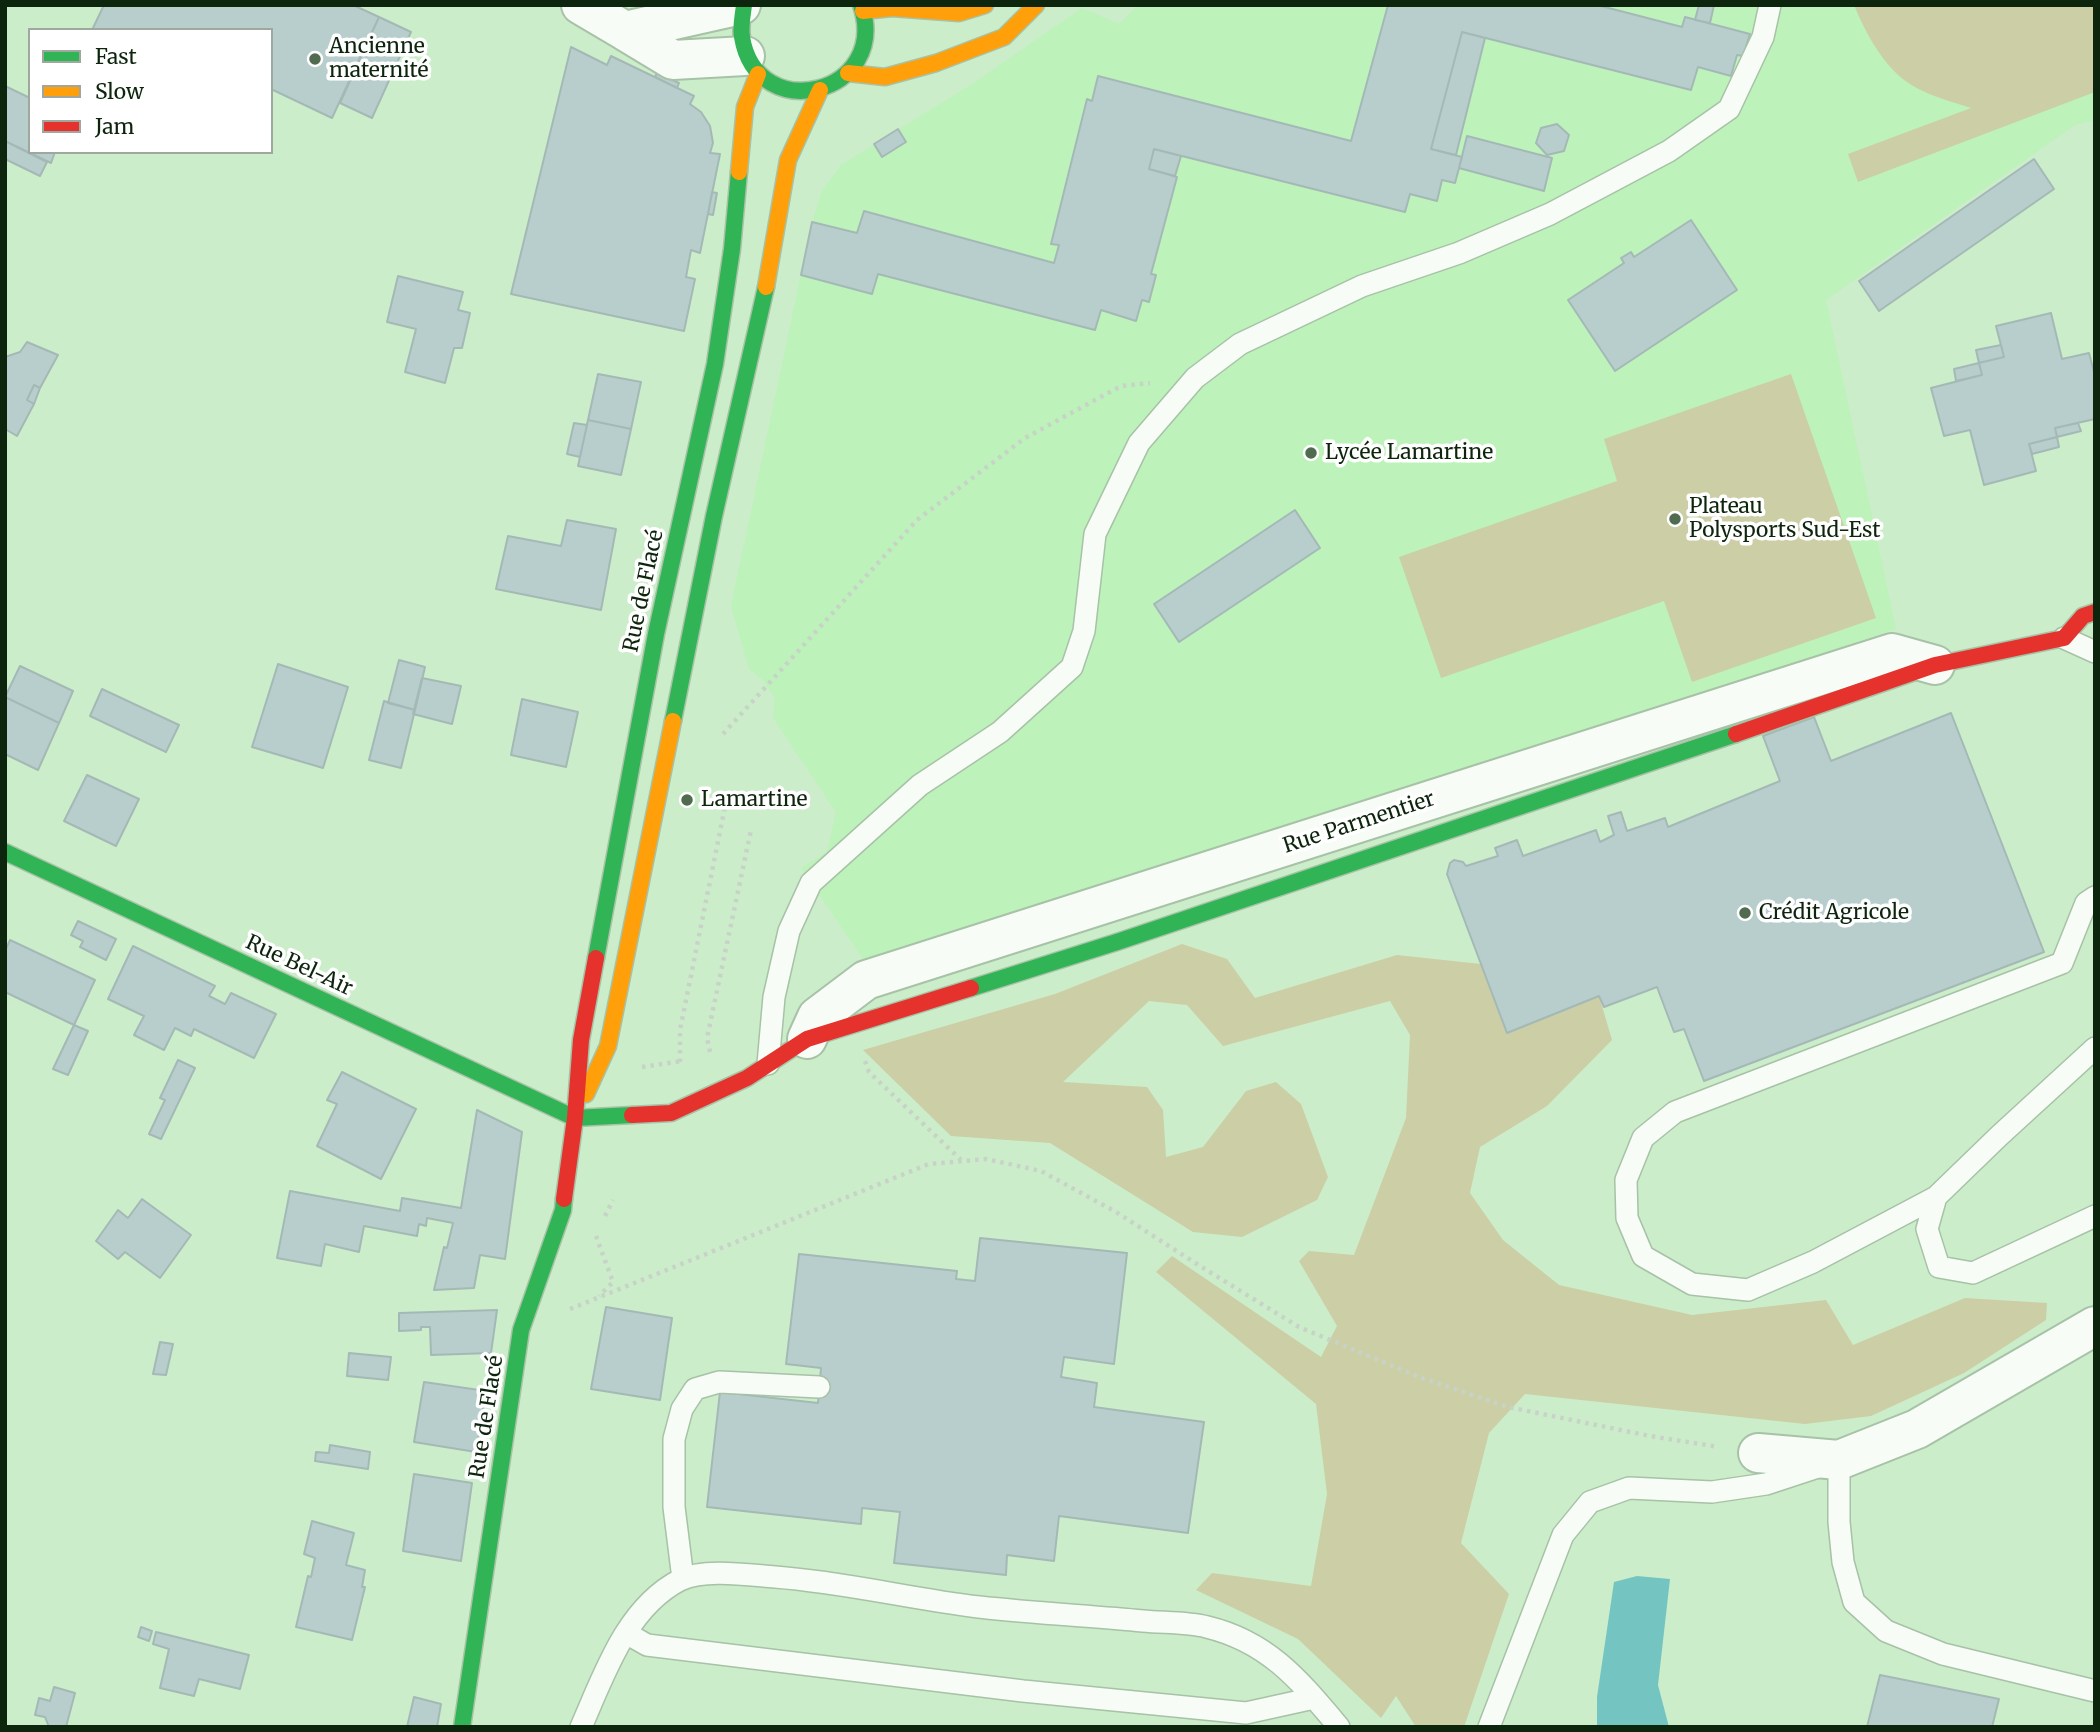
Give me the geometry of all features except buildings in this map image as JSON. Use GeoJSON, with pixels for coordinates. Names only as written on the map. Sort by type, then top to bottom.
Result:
{"type":"FeatureCollection","features":[{"type":"Feature","properties":{"kind":"main road"},"geometry":{"type":"LineString","coordinates":[[742,5],[739,24],[741,46],[752,65],[776,87],[798,92],[820,90],[835,83],[848,73],[858,60],[866,27],[862,8],[959,13],[985,5]]}},
{"type":"Feature","properties":{"kind":"main road"},"geometry":{"type":"LineString","coordinates":[[848,73],[885,77],[936,63],[1004,37],[1036,5]]}},
{"type":"Feature","properties":{"kind":"main road","name":"Rue de Flacé"},"geometry":{"type":"LineString","coordinates":[[462,1727],[521,1330],[563,1210],[575,1118],[581,1040],[656,634],[715,364],[732,249],[745,107],[752,65]]}},
{"type":"Feature","properties":{"kind":"main road","name":"Rue de Flacé"},"geometry":{"type":"LineString","coordinates":[[575,1118],[608,1046],[714,516],[769,271],[788,160],[820,90]]}},
{"type":"Feature","properties":{"kind":"main road"},"geometry":{"type":"LineString","coordinates":[[2064,638],[2083,616],[2095,612]]}},
{"type":"Feature","properties":{"kind":"main road","name":"Rue Parmentier"},"geometry":{"type":"LineString","coordinates":[[575,1118],[671,1113],[725,1089],[807,1039],[1117,942],[1679,754],[1934,665],[2064,638]]}},
{"type":"Feature","properties":{"kind":"main road","name":"Rue Bel-Air"},"geometry":{"type":"LineString","coordinates":[[7,856],[575,1118]]}},
{"type":"Feature","properties":{"kind":"street"},"geometry":{"type":"LineString","coordinates":[[581,5],[673,60],[752,65]]}},
{"type":"Feature","properties":{"kind":"street"},"geometry":{"type":"LineString","coordinates":[[625,30],[742,5]]}},
{"type":"Feature","properties":{"kind":"street","name":"Rue Parmentier"},"geometry":{"type":"LineString","coordinates":[[807,1039],[817,1017],[866,980],[1892,653],[1934,665]]}},
{"type":"Feature","properties":{"kind":"street"},"geometry":{"type":"LineString","coordinates":[[1758,1453],[1839,1460],[1917,1429],[2095,1326]]}},
{"type":"Feature","properties":{"kind":"lane"},"geometry":{"type":"LineString","coordinates":[[768,1065],[774,998],[789,931],[811,883],[920,785],[1000,732],[1072,667],[1084,631],[1095,534],[1139,443],[1195,378],[1240,344],[1362,286],[1459,253],[1550,214],[1669,151],[1729,108],[1763,37],[1770,5]]}},
{"type":"Feature","properties":{"kind":"lane"},"geometry":{"type":"LineString","coordinates":[[2064,638],[2095,652]]}},
{"type":"Feature","properties":{"kind":"lane"},"geometry":{"type":"LineString","coordinates":[[2095,897],[2086,903],[2063,963],[1675,1112],[1643,1138],[1626,1180],[1628,1219],[1643,1256],[1692,1284],[1748,1290],[1813,1262],[1936,1198],[1998,1136],[2095,1048]]}},
{"type":"Feature","properties":{"kind":"lane"},"geometry":{"type":"LineString","coordinates":[[1936,1198],[1927,1229],[1939,1266],[1973,1273],[2095,1216]]}},
{"type":"Feature","properties":{"kind":"lane"},"geometry":{"type":"LineString","coordinates":[[683,1579],[674,1507],[674,1439],[682,1409],[695,1389],[719,1381],[819,1387]]}},
{"type":"Feature","properties":{"kind":"lane"},"geometry":{"type":"LineString","coordinates":[[1489,1727],[1563,1535],[1590,1502],[1629,1488],[1712,1492],[1766,1484],[1839,1460],[1839,1522],[1843,1562],[1854,1602],[1886,1631],[1942,1654],[2095,1691]]}},
{"type":"Feature","properties":{"kind":"lane"},"geometry":{"type":"LineString","coordinates":[[581,1727],[626,1633],[663,1591],[683,1579],[703,1575],[738,1574],[810,1580],[978,1607],[1206,1627],[1260,1647],[1298,1679],[1339,1727]]}},
{"type":"Feature","properties":{"kind":"lane"},"geometry":{"type":"LineString","coordinates":[[626,1633],[647,1645],[1023,1691],[1232,1712],[1246,1713],[1314,1698]]}},
{"type":"Feature","properties":{"kind":"path"},"geometry":{"type":"LineString","coordinates":[[723,734],[917,520],[949,495],[1026,438],[1121,386],[1195,378]]}},
{"type":"Feature","properties":{"kind":"path"},"geometry":{"type":"LineString","coordinates":[[680,1062],[680,1030],[727,797]]}},
{"type":"Feature","properties":{"kind":"path"},"geometry":{"type":"LineString","coordinates":[[711,1056],[707,1038],[751,830]]}},
{"type":"Feature","properties":{"kind":"path"},"geometry":{"type":"LineString","coordinates":[[851,1026],[869,1072],[961,1161]]}},
{"type":"Feature","properties":{"kind":"path"},"geometry":{"type":"LineString","coordinates":[[521,1330],[929,1164],[986,1159],[1041,1171],[1116,1212],[1299,1326],[1419,1377],[1508,1408],[1650,1436],[1758,1453]]}},
{"type":"Feature","properties":{"kind":"path"},"geometry":{"type":"LineString","coordinates":[[601,1223],[613,1200]]}},
{"type":"Feature","properties":{"kind":"path"},"geometry":{"type":"LineString","coordinates":[[595,1234],[613,1282],[596,1299]]}},
{"type":"Feature","properties":{"kind":"shaded area","name":"Lycée Lamartine"},"geometry":{"type":"Polygon","coordinates":[[[1138,5],[2095,5],[2095,120],[2075,125],[1826,300],[1896,629],[870,969],[801,868],[827,852],[836,812],[773,718],[775,698],[763,680],[749,669],[731,606],[812,222],[822,191],[841,165],[972,84],[1082,8],[1119,24],[1138,5]]]}},
{"type":"Feature","properties":{"kind":"shaded area"},"geometry":{"type":"Polygon","coordinates":[[[1854,5],[2095,5],[2095,92],[1858,182],[1848,154],[1971,108],[1923,91],[1897,74],[1872,42],[1854,5]]]}},
{"type":"Feature","properties":{"kind":"shaded area","name":"Plateau Polysports Sud-Est"},"geometry":{"type":"Polygon","coordinates":[[[1791,374],[1876,618],[1692,682],[1664,601],[1441,678],[1399,557],[1617,481],[1604,439],[1791,374]]]}},
{"type":"Feature","properties":{"kind":"shaded area"},"geometry":{"type":"Polygon","coordinates":[[[1182,944],[1227,959],[1255,998],[1397,955],[1481,964],[1507,1033],[1599,996],[1612,1040],[1547,1106],[1480,1147],[1470,1193],[1503,1240],[1559,1285],[1692,1315],[1826,1300],[1853,1345],[1965,1298],[2047,1303],[2046,1320],[1964,1373],[1871,1416],[1805,1424],[1525,1394],[1489,1433],[1461,1543],[1509,1594],[1464,1727],[1416,1727],[1396,1696],[1381,1718],[1298,1639],[1196,1590],[1212,1573],[1311,1586],[1327,1494],[1316,1404],[1156,1272],[1172,1256],[1321,1357],[1337,1326],[1299,1261],[1309,1251],[1354,1255],[1406,1118],[1410,1035],[1390,1001],[1223,1046],[1187,1005],[1149,1001],[1063,1082],[1147,1087],[1163,1110],[1166,1157],[1203,1147],[1246,1091],[1276,1082],[1301,1104],[1328,1177],[1317,1200],[1242,1237],[1193,1232],[1050,1143],[951,1136],[863,1050],[1055,994],[1182,944]]]}},
{"type":"Feature","properties":{"kind":"water"},"geometry":{"type":"Polygon","coordinates":[[[1637,1576],[1670,1579],[1658,1685],[1669,1727],[1597,1727],[1597,1697],[1614,1582],[1637,1576]]]}},
{"type":"Feature","properties":{"kind":"traffic: fast"},"geometry":{"type":"LineString","coordinates":[[744,5],[742,37],[753,65],[771,83],[794,90],[818,88],[840,78],[857,60],[865,36],[861,5]]}},
{"type":"Feature","properties":{"kind":"traffic: fast"},"geometry":{"type":"LineString","coordinates":[[596,958],[656,634],[715,364],[732,249],[739,172]]}},
{"type":"Feature","properties":{"kind":"traffic: fast"},"geometry":{"type":"LineString","coordinates":[[673,721],[714,516],[766,287]]}},
{"type":"Feature","properties":{"kind":"traffic: fast"},"geometry":{"type":"LineString","coordinates":[[971,988],[1117,942],[1736,734]]}},
{"type":"Feature","properties":{"kind":"traffic: fast"},"geometry":{"type":"LineString","coordinates":[[5,852],[575,1118],[632,1115]]}},
{"type":"Feature","properties":{"kind":"traffic: fast"},"geometry":{"type":"LineString","coordinates":[[462,1727],[521,1330],[563,1210],[564,1199]]}},
{"type":"Feature","properties":{"kind":"traffic: slow"},"geometry":{"type":"LineString","coordinates":[[863,11],[892,8],[959,13],[985,5]]}},
{"type":"Feature","properties":{"kind":"traffic: slow"},"geometry":{"type":"LineString","coordinates":[[848,73],[885,77],[936,63],[1004,37],[1036,5]]}},
{"type":"Feature","properties":{"kind":"traffic: slow"},"geometry":{"type":"LineString","coordinates":[[739,172],[745,107],[758,74]]}},
{"type":"Feature","properties":{"kind":"traffic: slow"},"geometry":{"type":"LineString","coordinates":[[766,287],[788,160],[820,90]]}},
{"type":"Feature","properties":{"kind":"traffic: slow"},"geometry":{"type":"LineString","coordinates":[[586,1094],[608,1046],[673,721]]}},
{"type":"Feature","properties":{"kind":"traffic: jam"},"geometry":{"type":"LineString","coordinates":[[1736,734],[1935,665],[2064,638],[2083,616],[2095,612]]}},
{"type":"Feature","properties":{"kind":"traffic: jam"},"geometry":{"type":"LineString","coordinates":[[564,1199],[575,1118],[581,1040],[596,958]]}},
{"type":"Feature","properties":{"kind":"traffic: jam"},"geometry":{"type":"LineString","coordinates":[[632,1115],[671,1113],[747,1078],[807,1039],[971,988]]}},
{"type":"Feature","properties":{"kind":"place","name":"Ancienne maternité"},"geometry":{"type":"Point","coordinates":[315,59]}},
{"type":"Feature","properties":{"kind":"place","name":"Lycée Lamartine"},"geometry":{"type":"Point","coordinates":[1311,453]}},
{"type":"Feature","properties":{"kind":"place","name":"Plateau Polysports Sud-Est"},"geometry":{"type":"Point","coordinates":[1675,519]}},
{"type":"Feature","properties":{"kind":"place","name":"Lamartine"},"geometry":{"type":"Point","coordinates":[687,800]}},
{"type":"Feature","properties":{"kind":"place","name":"Crédit Agricole"},"geometry":{"type":"Point","coordinates":[1745,913]}}]}
